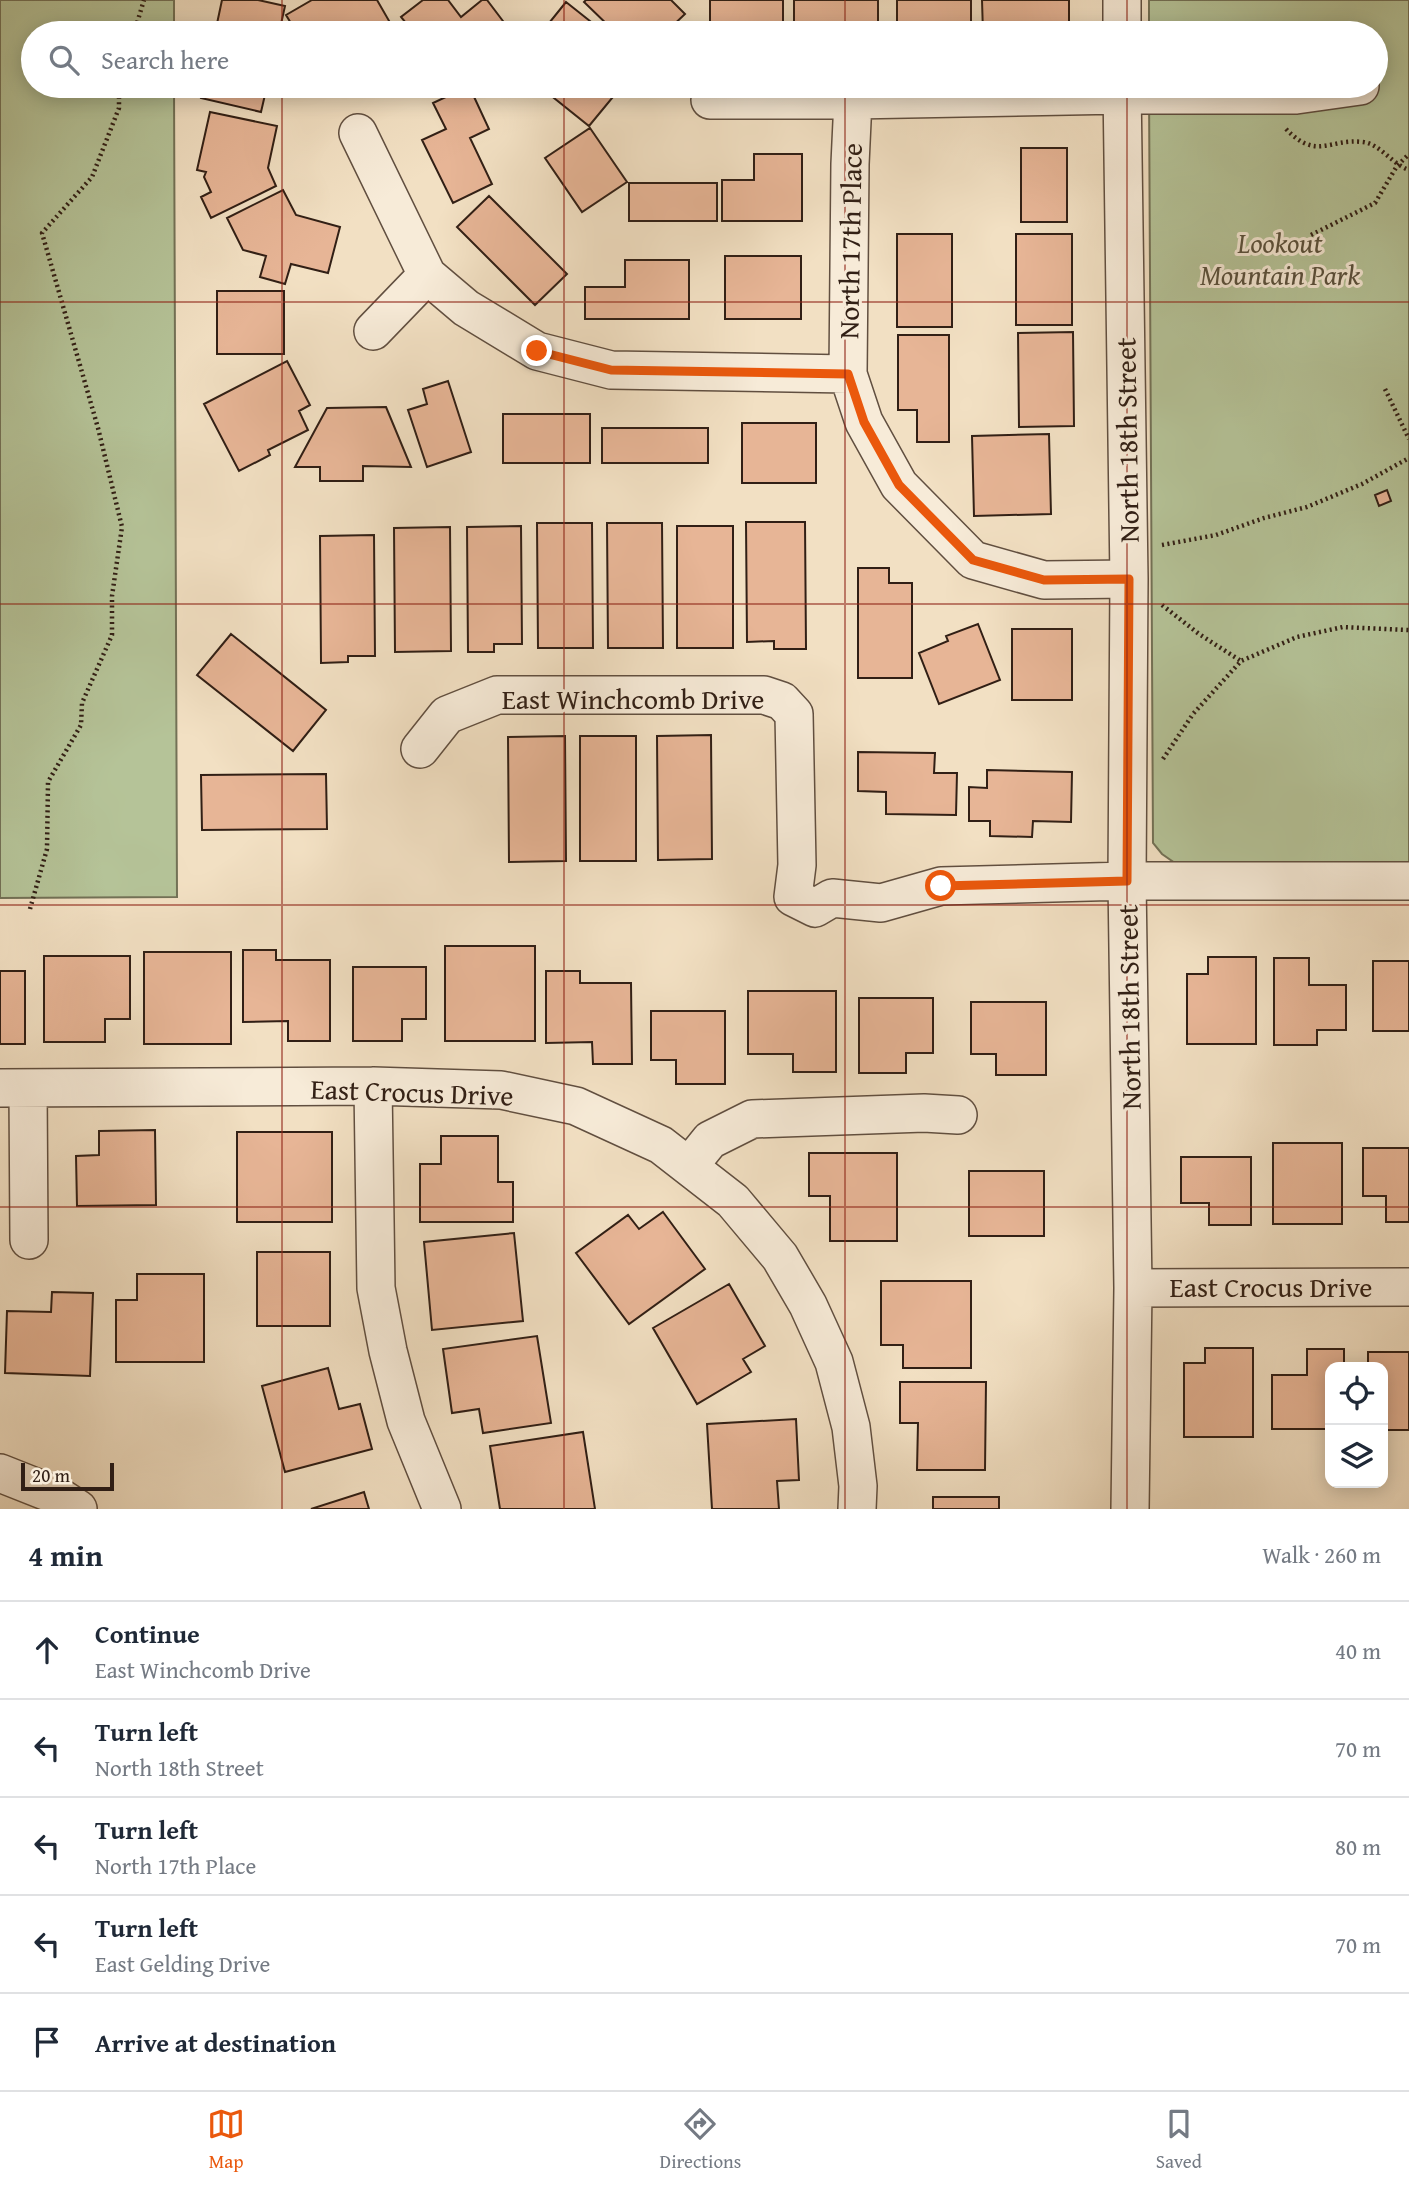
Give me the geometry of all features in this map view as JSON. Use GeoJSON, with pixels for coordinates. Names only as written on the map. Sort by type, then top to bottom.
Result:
{"type":"FeatureCollection","features":[{"type":"Feature","properties":{"kind":"street"},"geometry":{"type":"LineString","coordinates":[[1122,0],[1122,21]]}},
{"type":"Feature","properties":{"kind":"street"},"geometry":{"type":"LineString","coordinates":[[710,100],[907,98]]}},
{"type":"Feature","properties":{"kind":"street","name":"North 18th Street"},"geometry":{"type":"LineString","coordinates":[[1122,98],[1129,579],[1127,881],[1133,1288],[1130,1509]]}},
{"type":"Feature","properties":{"kind":"street","name":"North 17th Place"},"geometry":{"type":"LineString","coordinates":[[853,100],[848,374],[864,422],[899,485],[973,560],[1044,580],[1129,579]]}},
{"type":"Feature","properties":{"kind":"street"},"geometry":{"type":"LineString","coordinates":[[358,133],[427,275],[466,308],[537,351],[611,370],[848,374]]}},
{"type":"Feature","properties":{"kind":"street"},"geometry":{"type":"LineString","coordinates":[[373,331],[427,275]]}},
{"type":"Feature","properties":{"kind":"street","name":"East Winchcomb Drive"},"geometry":{"type":"LineString","coordinates":[[419,749],[447,715],[497,695],[764,695],[782,701],[794,714],[797,865],[793,897],[815,908],[832,898],[881,903],[941,886],[1127,881],[1409,881]]}},
{"type":"Feature","properties":{"kind":"street"},"geometry":{"type":"LineString","coordinates":[[373,1086],[376,1288],[388,1351],[406,1421],[442,1509]]}},
{"type":"Feature","properties":{"kind":"street","name":"East Crocus Drive"},"geometry":{"type":"LineString","coordinates":[[14,1088],[373,1086],[501,1090],[576,1106],[662,1145],[689,1167]]}},
{"type":"Feature","properties":{"kind":"street"},"geometry":{"type":"LineString","coordinates":[[14,1088],[29,1240]]}},
{"type":"Feature","properties":{"kind":"street"},"geometry":{"type":"LineString","coordinates":[[856,1509],[858,1486],[851,1427],[834,1362],[808,1305],[780,1257],[733,1201],[689,1167],[710,1140],[752,1119],[925,1113],[958,1115]]}},
{"type":"Feature","properties":{"kind":"street","name":"East Crocus Drive"},"geometry":{"type":"LineString","coordinates":[[1133,1288],[1409,1287]]}},
{"type":"Feature","properties":{"kind":"street"},"geometry":{"type":"LineString","coordinates":[[0,1473],[58,1496],[78,1509]]}},
{"type":"Feature","properties":{"kind":"path"},"geometry":{"type":"LineString","coordinates":[[138,21],[145,0]]}},
{"type":"Feature","properties":{"kind":"path"},"geometry":{"type":"LineString","coordinates":[[30,909],[47,849],[48,782],[82,725],[82,703],[112,635],[112,596],[122,527],[98,428],[42,233],[92,177],[120,108],[120,98]]}},
{"type":"Feature","properties":{"kind":"path"},"geometry":{"type":"LineString","coordinates":[[1280,121],[1301,142],[1313,147],[1366,142],[1380,150],[1397,166],[1409,170]]}},
{"type":"Feature","properties":{"kind":"path"},"geometry":{"type":"LineString","coordinates":[[1311,235],[1375,203],[1397,166],[1409,154]]}},
{"type":"Feature","properties":{"kind":"path"},"geometry":{"type":"LineString","coordinates":[[1385,389],[1409,439]]}},
{"type":"Feature","properties":{"kind":"path"},"geometry":{"type":"LineString","coordinates":[[1157,545],[1216,535],[1264,518],[1307,507],[1362,484],[1409,458]]}},
{"type":"Feature","properties":{"kind":"path"},"geometry":{"type":"LineString","coordinates":[[1158,602],[1241,662]]}},
{"type":"Feature","properties":{"kind":"path"},"geometry":{"type":"LineString","coordinates":[[1160,764],[1193,714],[1241,662],[1297,637],[1343,627],[1409,630]]}},
{"type":"Feature","properties":{"kind":"green space"},"geometry":{"type":"Polygon","coordinates":[[[0,0],[174,0],[174,21],[21,21],[21,98],[174,98],[177,897],[0,898],[0,0]]]}},
{"type":"Feature","properties":{"kind":"green space","name":"Lookout Mountain Park"},"geometry":{"type":"Polygon","coordinates":[[[1149,0],[1409,0],[1409,863],[1175,863],[1153,843],[1149,98],[1388,98],[1388,21],[1149,21],[1149,0]]]}},
{"type":"Feature","properties":{"kind":"building"},"geometry":{"type":"Polygon","coordinates":[[[222,0],[258,0],[285,6],[282,21],[218,21],[222,0]]]}},
{"type":"Feature","properties":{"kind":"building"},"geometry":{"type":"Polygon","coordinates":[[[312,0],[377,0],[389,21],[290,21],[286,15],[312,0]]]}},
{"type":"Feature","properties":{"kind":"building"},"geometry":{"type":"Polygon","coordinates":[[[423,0],[448,0],[461,17],[482,0],[487,0],[503,21],[404,21],[401,17],[423,0]]]}},
{"type":"Feature","properties":{"kind":"building"},"geometry":{"type":"Polygon","coordinates":[[[671,0],[685,14],[678,21],[604,21],[584,2],[671,0]]]}},
{"type":"Feature","properties":{"kind":"building"},"geometry":{"type":"Polygon","coordinates":[[[710,0],[783,0],[783,21],[710,21],[710,0]]]}},
{"type":"Feature","properties":{"kind":"building"},"geometry":{"type":"Polygon","coordinates":[[[794,0],[878,0],[878,21],[794,21],[794,0]]]}},
{"type":"Feature","properties":{"kind":"building"},"geometry":{"type":"Polygon","coordinates":[[[897,0],[971,0],[971,21],[897,21],[897,0]]]}},
{"type":"Feature","properties":{"kind":"building"},"geometry":{"type":"Polygon","coordinates":[[[982,0],[1069,0],[1069,21],[983,21],[982,0]]]}},
{"type":"Feature","properties":{"kind":"building"},"geometry":{"type":"Polygon","coordinates":[[[566,2],[590,21],[551,21],[566,2]]]}},
{"type":"Feature","properties":{"kind":"building"},"geometry":{"type":"Polygon","coordinates":[[[201,98],[264,98],[261,112],[201,98]]]}},
{"type":"Feature","properties":{"kind":"building"},"geometry":{"type":"Polygon","coordinates":[[[444,98],[475,98],[489,129],[470,138],[492,184],[453,203],[422,140],[446,129],[433,103],[444,98]]]}},
{"type":"Feature","properties":{"kind":"building"},"geometry":{"type":"Polygon","coordinates":[[[554,98],[612,98],[589,126],[554,98]]]}},
{"type":"Feature","properties":{"kind":"building"},"geometry":{"type":"Polygon","coordinates":[[[210,112],[277,126],[268,168],[276,186],[211,218],[201,197],[211,192],[204,177],[206,172],[197,170],[210,112]]]}},
{"type":"Feature","properties":{"kind":"building"},"geometry":{"type":"Polygon","coordinates":[[[590,128],[627,182],[582,212],[545,158],[590,128]]]}},
{"type":"Feature","properties":{"kind":"building"},"geometry":{"type":"Polygon","coordinates":[[[1021,148],[1067,148],[1067,222],[1021,222],[1021,148]]]}},
{"type":"Feature","properties":{"kind":"building"},"geometry":{"type":"Polygon","coordinates":[[[754,154],[802,154],[802,221],[722,221],[722,180],[754,180],[754,154]]]}},
{"type":"Feature","properties":{"kind":"building"},"geometry":{"type":"Polygon","coordinates":[[[629,183],[717,183],[717,221],[629,221],[629,183]]]}},
{"type":"Feature","properties":{"kind":"building"},"geometry":{"type":"Polygon","coordinates":[[[283,190],[296,215],[340,227],[328,273],[291,264],[285,284],[260,277],[266,256],[243,250],[227,218],[283,190]]]}},
{"type":"Feature","properties":{"kind":"building"},"geometry":{"type":"Polygon","coordinates":[[[489,196],[567,274],[535,305],[457,227],[489,196]]]}},
{"type":"Feature","properties":{"kind":"building"},"geometry":{"type":"Polygon","coordinates":[[[897,234],[952,234],[952,327],[897,327],[897,234]]]}},
{"type":"Feature","properties":{"kind":"building"},"geometry":{"type":"Polygon","coordinates":[[[1016,234],[1072,234],[1072,325],[1016,325],[1016,234]]]}},
{"type":"Feature","properties":{"kind":"building"},"geometry":{"type":"Polygon","coordinates":[[[725,256],[801,256],[801,319],[725,319],[725,256]]]}},
{"type":"Feature","properties":{"kind":"building"},"geometry":{"type":"Polygon","coordinates":[[[625,260],[689,260],[689,319],[585,319],[585,287],[625,287],[625,260]]]}},
{"type":"Feature","properties":{"kind":"building"},"geometry":{"type":"Polygon","coordinates":[[[217,291],[284,291],[284,354],[217,354],[217,291]]]}},
{"type":"Feature","properties":{"kind":"building"},"geometry":{"type":"Polygon","coordinates":[[[1073,332],[1074,426],[1019,427],[1018,333],[1073,332]]]}},
{"type":"Feature","properties":{"kind":"building"},"geometry":{"type":"Polygon","coordinates":[[[898,335],[949,335],[949,442],[917,442],[917,410],[898,410],[898,335]]]}},
{"type":"Feature","properties":{"kind":"building"},"geometry":{"type":"Polygon","coordinates":[[[287,361],[310,405],[299,411],[308,430],[268,450],[270,455],[239,471],[204,404],[287,361]]]}},
{"type":"Feature","properties":{"kind":"building"},"geometry":{"type":"Polygon","coordinates":[[[448,381],[471,452],[427,467],[408,410],[427,404],[423,389],[448,381]]]}},
{"type":"Feature","properties":{"kind":"building"},"geometry":{"type":"Polygon","coordinates":[[[386,407],[411,467],[363,466],[363,481],[320,481],[320,467],[295,467],[327,408],[386,407]]]}},
{"type":"Feature","properties":{"kind":"building"},"geometry":{"type":"Polygon","coordinates":[[[503,414],[590,414],[590,463],[503,463],[503,414]]]}},
{"type":"Feature","properties":{"kind":"building"},"geometry":{"type":"Polygon","coordinates":[[[742,423],[816,423],[816,483],[742,483],[742,423]]]}},
{"type":"Feature","properties":{"kind":"building"},"geometry":{"type":"Polygon","coordinates":[[[602,428],[708,428],[708,463],[602,463],[602,428]]]}},
{"type":"Feature","properties":{"kind":"building"},"geometry":{"type":"Polygon","coordinates":[[[1049,434],[1051,514],[974,516],[972,436],[1049,434]]]}},
{"type":"Feature","properties":{"kind":"building"},"geometry":{"type":"Polygon","coordinates":[[[1387,490],[1391,501],[1379,506],[1375,495],[1387,490]]]}},
{"type":"Feature","properties":{"kind":"building"},"geometry":{"type":"Polygon","coordinates":[[[746,522],[805,522],[806,649],[774,649],[774,641],[747,642],[746,522]]]}},
{"type":"Feature","properties":{"kind":"building"},"geometry":{"type":"Polygon","coordinates":[[[537,523],[592,523],[593,648],[538,648],[537,523]]]}},
{"type":"Feature","properties":{"kind":"building"},"geometry":{"type":"Polygon","coordinates":[[[607,523],[662,523],[663,648],[608,648],[607,523]]]}},
{"type":"Feature","properties":{"kind":"building"},"geometry":{"type":"Polygon","coordinates":[[[521,526],[522,644],[494,644],[494,652],[468,652],[467,527],[521,526]]]}},
{"type":"Feature","properties":{"kind":"building"},"geometry":{"type":"Polygon","coordinates":[[[677,526],[733,526],[733,648],[677,648],[677,526]]]}},
{"type":"Feature","properties":{"kind":"building"},"geometry":{"type":"Polygon","coordinates":[[[450,527],[451,651],[395,652],[394,528],[450,527]]]}},
{"type":"Feature","properties":{"kind":"building"},"geometry":{"type":"Polygon","coordinates":[[[374,535],[375,656],[348,656],[348,662],[321,663],[320,536],[374,535]]]}},
{"type":"Feature","properties":{"kind":"building"},"geometry":{"type":"Polygon","coordinates":[[[858,568],[889,568],[889,583],[912,583],[912,678],[858,678],[858,568]]]}},
{"type":"Feature","properties":{"kind":"building"},"geometry":{"type":"Polygon","coordinates":[[[978,624],[1000,680],[939,704],[919,653],[948,641],[946,636],[978,624]]]}},
{"type":"Feature","properties":{"kind":"building"},"geometry":{"type":"Polygon","coordinates":[[[1012,629],[1072,629],[1072,700],[1012,700],[1012,629]]]}},
{"type":"Feature","properties":{"kind":"building"},"geometry":{"type":"Polygon","coordinates":[[[231,634],[326,710],[293,751],[197,675],[231,634]]]}},
{"type":"Feature","properties":{"kind":"building"},"geometry":{"type":"Polygon","coordinates":[[[711,735],[712,859],[658,860],[657,736],[711,735]]]}},
{"type":"Feature","properties":{"kind":"building"},"geometry":{"type":"Polygon","coordinates":[[[565,736],[566,861],[509,862],[508,737],[565,736]]]}},
{"type":"Feature","properties":{"kind":"building"},"geometry":{"type":"Polygon","coordinates":[[[580,736],[636,736],[636,861],[580,861],[580,736]]]}},
{"type":"Feature","properties":{"kind":"building"},"geometry":{"type":"Polygon","coordinates":[[[858,752],[935,753],[934,773],[957,773],[956,815],[886,814],[886,792],[858,791],[858,752]]]}},
{"type":"Feature","properties":{"kind":"building"},"geometry":{"type":"Polygon","coordinates":[[[987,770],[1072,772],[1071,822],[1033,821],[1032,837],[990,836],[990,821],[969,821],[969,787],[987,788],[987,770]]]}},
{"type":"Feature","properties":{"kind":"building"},"geometry":{"type":"Polygon","coordinates":[[[326,774],[327,829],[202,830],[201,775],[326,774]]]}},
{"type":"Feature","properties":{"kind":"building"},"geometry":{"type":"Polygon","coordinates":[[[445,946],[535,946],[535,1041],[445,1041],[445,946]]]}},
{"type":"Feature","properties":{"kind":"building"},"geometry":{"type":"Polygon","coordinates":[[[243,950],[276,950],[276,960],[330,960],[330,1041],[288,1041],[288,1021],[243,1022],[243,950]]]}},
{"type":"Feature","properties":{"kind":"building"},"geometry":{"type":"Polygon","coordinates":[[[144,952],[231,952],[231,1044],[144,1044],[144,952]]]}},
{"type":"Feature","properties":{"kind":"building"},"geometry":{"type":"Polygon","coordinates":[[[44,956],[130,956],[130,1019],[105,1019],[105,1042],[44,1042],[44,956]]]}},
{"type":"Feature","properties":{"kind":"building"},"geometry":{"type":"Polygon","coordinates":[[[1208,957],[1256,957],[1256,1044],[1187,1044],[1187,974],[1208,974],[1208,957]]]}},
{"type":"Feature","properties":{"kind":"building"},"geometry":{"type":"Polygon","coordinates":[[[1274,958],[1309,958],[1309,985],[1346,985],[1346,1030],[1317,1030],[1317,1045],[1274,1045],[1274,958]]]}},
{"type":"Feature","properties":{"kind":"building"},"geometry":{"type":"Polygon","coordinates":[[[1373,961],[1409,961],[1409,1031],[1373,1031],[1373,961]]]}},
{"type":"Feature","properties":{"kind":"building"},"geometry":{"type":"Polygon","coordinates":[[[353,967],[426,967],[426,1019],[402,1019],[402,1041],[353,1041],[353,967]]]}},
{"type":"Feature","properties":{"kind":"building"},"geometry":{"type":"Polygon","coordinates":[[[0,971],[25,971],[25,1044],[0,1044],[0,971]]]}},
{"type":"Feature","properties":{"kind":"building"},"geometry":{"type":"Polygon","coordinates":[[[546,971],[580,971],[580,983],[631,983],[632,1064],[593,1064],[592,1042],[546,1043],[546,971]]]}},
{"type":"Feature","properties":{"kind":"building"},"geometry":{"type":"Polygon","coordinates":[[[748,991],[836,991],[836,1072],[793,1072],[793,1054],[748,1054],[748,991]]]}},
{"type":"Feature","properties":{"kind":"building"},"geometry":{"type":"Polygon","coordinates":[[[859,998],[933,998],[933,1053],[906,1053],[906,1073],[859,1073],[859,998]]]}},
{"type":"Feature","properties":{"kind":"building"},"geometry":{"type":"Polygon","coordinates":[[[971,1002],[1046,1002],[1046,1075],[996,1075],[996,1054],[971,1054],[971,1002]]]}},
{"type":"Feature","properties":{"kind":"building"},"geometry":{"type":"Polygon","coordinates":[[[651,1011],[725,1011],[725,1084],[676,1084],[676,1060],[651,1060],[651,1011]]]}},
{"type":"Feature","properties":{"kind":"building"},"geometry":{"type":"Polygon","coordinates":[[[155,1130],[156,1205],[77,1206],[76,1156],[99,1155],[99,1131],[155,1130]]]}},
{"type":"Feature","properties":{"kind":"building"},"geometry":{"type":"Polygon","coordinates":[[[237,1132],[332,1132],[332,1222],[237,1222],[237,1132]]]}},
{"type":"Feature","properties":{"kind":"building"},"geometry":{"type":"Polygon","coordinates":[[[441,1136],[498,1136],[498,1182],[513,1182],[513,1222],[420,1222],[420,1164],[441,1164],[441,1136]]]}},
{"type":"Feature","properties":{"kind":"building"},"geometry":{"type":"Polygon","coordinates":[[[1273,1143],[1342,1143],[1342,1224],[1273,1224],[1273,1143]]]}},
{"type":"Feature","properties":{"kind":"building"},"geometry":{"type":"Polygon","coordinates":[[[1363,1148],[1409,1148],[1409,1222],[1386,1222],[1386,1196],[1363,1196],[1363,1148]]]}},
{"type":"Feature","properties":{"kind":"building"},"geometry":{"type":"Polygon","coordinates":[[[809,1153],[897,1153],[897,1241],[830,1241],[830,1196],[809,1196],[809,1153]]]}},
{"type":"Feature","properties":{"kind":"building"},"geometry":{"type":"Polygon","coordinates":[[[1181,1157],[1251,1157],[1251,1225],[1209,1225],[1209,1203],[1181,1203],[1181,1157]]]}},
{"type":"Feature","properties":{"kind":"building"},"geometry":{"type":"Polygon","coordinates":[[[969,1171],[1044,1171],[1044,1236],[969,1236],[969,1171]]]}},
{"type":"Feature","properties":{"kind":"building"},"geometry":{"type":"Polygon","coordinates":[[[663,1212],[705,1269],[629,1324],[576,1253],[628,1215],[639,1229],[663,1212]]]}},
{"type":"Feature","properties":{"kind":"building"},"geometry":{"type":"Polygon","coordinates":[[[514,1233],[523,1321],[432,1330],[424,1242],[514,1233]]]}},
{"type":"Feature","properties":{"kind":"building"},"geometry":{"type":"Polygon","coordinates":[[[257,1252],[330,1252],[330,1326],[257,1326],[257,1252]]]}},
{"type":"Feature","properties":{"kind":"building"},"geometry":{"type":"Polygon","coordinates":[[[137,1274],[204,1274],[204,1362],[116,1362],[116,1300],[137,1300],[137,1274]]]}},
{"type":"Feature","properties":{"kind":"building"},"geometry":{"type":"Polygon","coordinates":[[[881,1281],[971,1281],[971,1368],[903,1368],[903,1345],[881,1345],[881,1281]]]}},
{"type":"Feature","properties":{"kind":"building"},"geometry":{"type":"Polygon","coordinates":[[[729,1284],[765,1346],[743,1359],[751,1372],[697,1404],[653,1328],[729,1284]]]}},
{"type":"Feature","properties":{"kind":"building"},"geometry":{"type":"Polygon","coordinates":[[[52,1292],[93,1293],[90,1376],[5,1373],[7,1311],[51,1312],[52,1292]]]}},
{"type":"Feature","properties":{"kind":"building"},"geometry":{"type":"Polygon","coordinates":[[[537,1336],[551,1423],[483,1433],[479,1409],[452,1413],[443,1349],[537,1336]]]}},
{"type":"Feature","properties":{"kind":"building"},"geometry":{"type":"Polygon","coordinates":[[[1205,1348],[1253,1348],[1253,1437],[1184,1437],[1184,1363],[1205,1363],[1205,1348]]]}},
{"type":"Feature","properties":{"kind":"building"},"geometry":{"type":"Polygon","coordinates":[[[1307,1349],[1344,1349],[1344,1362],[1325,1362],[1325,1429],[1272,1429],[1272,1375],[1307,1375],[1307,1349]]]}},
{"type":"Feature","properties":{"kind":"building"},"geometry":{"type":"Polygon","coordinates":[[[1368,1352],[1409,1352],[1409,1430],[1388,1430],[1388,1362],[1368,1362],[1368,1352]]]}},
{"type":"Feature","properties":{"kind":"building"},"geometry":{"type":"Polygon","coordinates":[[[328,1368],[339,1409],[360,1404],[372,1449],[285,1472],[262,1386],[328,1368]]]}},
{"type":"Feature","properties":{"kind":"building"},"geometry":{"type":"Polygon","coordinates":[[[900,1382],[986,1382],[985,1470],[917,1470],[918,1423],[900,1423],[900,1382]]]}},
{"type":"Feature","properties":{"kind":"building"},"geometry":{"type":"Polygon","coordinates":[[[796,1419],[799,1480],[777,1481],[779,1509],[712,1509],[707,1424],[796,1419]]]}},
{"type":"Feature","properties":{"kind":"building"},"geometry":{"type":"Polygon","coordinates":[[[583,1432],[595,1509],[500,1509],[490,1446],[583,1432]]]}},
{"type":"Feature","properties":{"kind":"building"},"geometry":{"type":"Polygon","coordinates":[[[364,1492],[369,1509],[311,1509],[364,1492]]]}},
{"type":"Feature","properties":{"kind":"building"},"geometry":{"type":"Polygon","coordinates":[[[933,1497],[999,1497],[999,1509],[933,1509],[933,1497]]]}},
{"type":"Feature","properties":{"kind":"route"},"geometry":{"type":"LineString","coordinates":[[537,351],[611,370],[848,374],[864,422],[899,485],[973,560],[1044,580],[1129,579],[1127,881],[941,886]]}}]}
